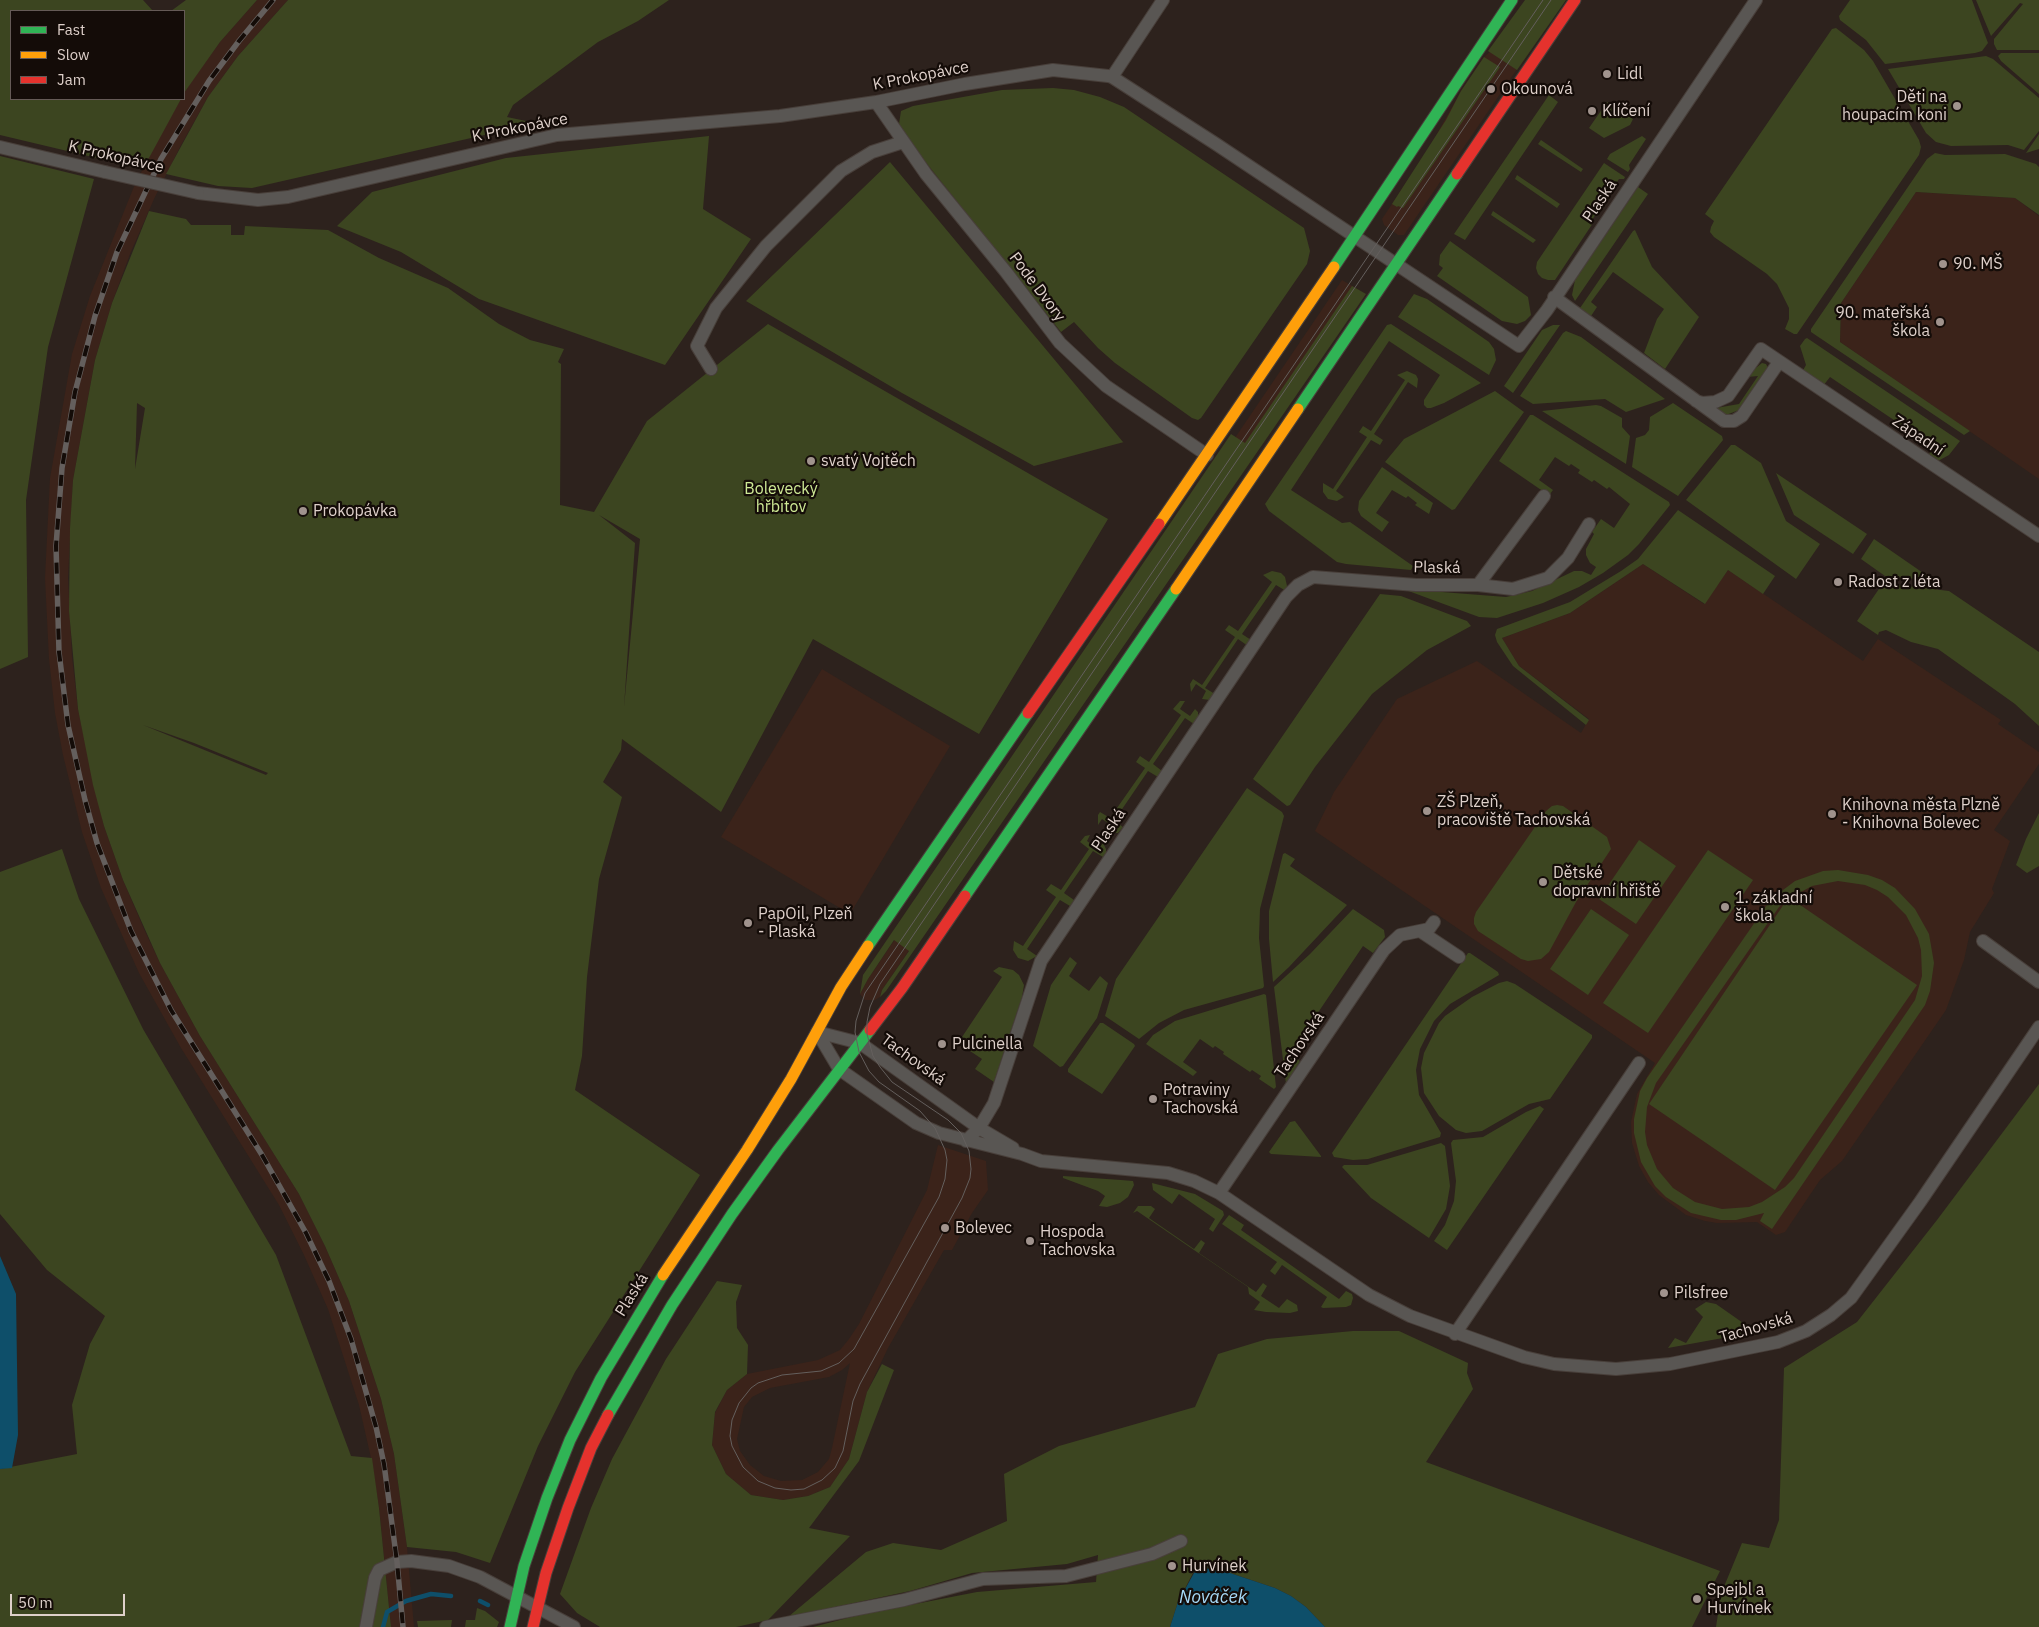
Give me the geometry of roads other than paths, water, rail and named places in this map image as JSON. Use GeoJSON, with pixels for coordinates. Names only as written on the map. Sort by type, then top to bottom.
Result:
{"type":"FeatureCollection","features":[{"type":"Feature","properties":{"kind":"main road","name":"Plaská"},"geometry":{"type":"LineString","coordinates":[[510,1627],[516,1595],[546,1498],[570,1440],[601,1378],[652,1290],[747,1150],[791,1078],[859,958],[1207,456],[1512,0]]}},
{"type":"Feature","properties":{"kind":"main road"},"geometry":{"type":"LineString","coordinates":[[533,1627],[546,1573],[591,1448],[619,1393],[648,1343],[732,1214],[839,1069],[902,988],[1252,478],[1575,0]]}},
{"type":"Feature","properties":{"kind":"street"},"geometry":{"type":"LineString","coordinates":[[1112,77],[1163,0]]}},
{"type":"Feature","properties":{"kind":"street","name":"Plaská"},"geometry":{"type":"LineString","coordinates":[[1355,236],[1519,346],[1547,310],[1756,0]]}},
{"type":"Feature","properties":{"kind":"street","name":"K Prokopávce"},"geometry":{"type":"LineString","coordinates":[[0,147],[198,193],[258,200],[288,197],[557,135],[780,116],[876,102],[964,84],[1053,70],[1112,77],[1355,236]]}},
{"type":"Feature","properties":{"kind":"street","name":"Pode Dvory"},"geometry":{"type":"LineString","coordinates":[[876,102],[926,174],[1006,272],[1060,343],[1106,386],[1207,456]]}},
{"type":"Feature","properties":{"kind":"street"},"geometry":{"type":"LineString","coordinates":[[711,369],[697,346],[716,308],[766,246],[841,172],[872,152],[903,142]]}},
{"type":"Feature","properties":{"kind":"street"},"geometry":{"type":"LineString","coordinates":[[1554,297],[1724,421],[1734,421],[1742,416],[1779,362]]}},
{"type":"Feature","properties":{"kind":"street","name":"Západní"},"geometry":{"type":"LineString","coordinates":[[1696,401],[1702,403],[1715,402],[1728,396],[1761,349],[2039,536]]}},
{"type":"Feature","properties":{"kind":"street","name":"Plaská"},"geometry":{"type":"LineString","coordinates":[[1478,585],[1544,496]]}},
{"type":"Feature","properties":{"kind":"street","name":"Plaská"},"geometry":{"type":"LineString","coordinates":[[966,1141],[979,1128],[994,1103],[1041,961],[1286,597],[1298,585],[1313,577],[1416,585],[1478,585],[1513,589],[1548,578],[1568,558],[1590,524]]}},
{"type":"Feature","properties":{"kind":"street","name":"Tachovská"},"geometry":{"type":"LineString","coordinates":[[1219,1193],[1384,950],[1400,935],[1429,929],[1434,922]]}},
{"type":"Feature","properties":{"kind":"street"},"geometry":{"type":"LineString","coordinates":[[1420,931],[1459,957]]}},
{"type":"Feature","properties":{"kind":"street"},"geometry":{"type":"LineString","coordinates":[[1984,941],[2039,982]]}},
{"type":"Feature","properties":{"kind":"street","name":"Tachovská"},"geometry":{"type":"LineString","coordinates":[[966,1141],[1060,1164],[1168,1173],[1194,1181],[1219,1193],[1369,1295],[1410,1316],[1516,1355],[1584,1368],[1616,1369],[1670,1364],[1778,1342],[1806,1330],[1831,1315],[1851,1298],[1920,1202],[2039,1027]]}},
{"type":"Feature","properties":{"kind":"street"},"geometry":{"type":"LineString","coordinates":[[817,1032],[860,1042]]}},
{"type":"Feature","properties":{"kind":"street"},"geometry":{"type":"LineString","coordinates":[[817,1032],[839,1069],[916,1123],[938,1133],[966,1141]]}},
{"type":"Feature","properties":{"kind":"street","name":"Tachovská"},"geometry":{"type":"LineString","coordinates":[[860,1042],[979,1128],[1022,1154]]}},
{"type":"Feature","properties":{"kind":"street"},"geometry":{"type":"LineString","coordinates":[[1456,1334],[1639,1063]]}},
{"type":"Feature","properties":{"kind":"street"},"geometry":{"type":"LineString","coordinates":[[766,1627],[904,1600],[983,1579],[1066,1576],[1152,1554],[1181,1541]]}},
{"type":"Feature","properties":{"kind":"street"},"geometry":{"type":"LineString","coordinates":[[366,1627],[375,1578],[379,1570],[397,1562],[449,1566],[480,1577],[574,1627]]}},
{"type":"Feature","properties":{"kind":"water"},"geometry":{"type":"Polygon","coordinates":[[[0,1256],[16,1294],[18,1435],[12,1468],[0,1469],[0,1256]]]}},
{"type":"Feature","properties":{"kind":"water","name":"Nováček"},"geometry":{"type":"Polygon","coordinates":[[[1204,1568],[1224,1571],[1275,1588],[1291,1596],[1306,1607],[1325,1627],[1170,1627],[1178,1602],[1194,1573],[1204,1568]]]}},
{"type":"Feature","properties":{"kind":"waterway"},"geometry":{"type":"LineString","coordinates":[[383,1627],[387,1612],[406,1601],[431,1594],[451,1596]]}},
{"type":"Feature","properties":{"kind":"waterway"},"geometry":{"type":"LineString","coordinates":[[480,1601],[488,1605]]}},
{"type":"Feature","properties":{"kind":"tram line"},"geometry":{"type":"LineString","coordinates":[[1543,0],[865,993],[856,1021],[855,1032],[859,1052],[869,1071],[879,1082],[920,1111],[935,1128],[945,1150],[947,1160],[945,1179],[939,1197],[854,1349],[839,1363],[821,1371],[782,1375],[758,1383],[751,1388],[739,1403],[732,1420],[730,1436],[732,1446],[743,1467],[758,1481],[775,1488],[804,1489],[822,1480],[835,1468],[843,1451],[853,1401],[860,1384],[962,1198],[970,1178],[969,1151],[961,1133],[948,1120],[892,1082],[873,1056],[867,1034],[867,1022],[870,1007],[880,984],[1551,0]]}},
{"type":"Feature","properties":{"kind":"railway"},"geometry":{"type":"LineString","coordinates":[[273,0],[209,81],[161,159],[117,252],[95,316],[75,392],[62,468],[56,546],[59,652],[68,725],[85,800],[97,843],[131,931],[171,1010],[262,1155],[306,1233],[329,1281],[351,1339],[376,1427],[384,1464],[397,1562],[403,1627]]}},
{"type":"Feature","properties":{"kind":"place","name":"Lidl"},"geometry":{"type":"Point","coordinates":[1607,74]}},
{"type":"Feature","properties":{"kind":"place","name":"Okounová"},"geometry":{"type":"Point","coordinates":[1491,89]}},
{"type":"Feature","properties":{"kind":"place","name":"Děti na houpacím koni"},"geometry":{"type":"Point","coordinates":[1957,106]}},
{"type":"Feature","properties":{"kind":"place","name":"Klíčení"},"geometry":{"type":"Point","coordinates":[1592,111]}},
{"type":"Feature","properties":{"kind":"place","name":"90. MŠ"},"geometry":{"type":"Point","coordinates":[1943,264]}},
{"type":"Feature","properties":{"kind":"place","name":"90. mateřská škola"},"geometry":{"type":"Point","coordinates":[1940,322]}},
{"type":"Feature","properties":{"kind":"place","name":"svatý Vojtěch"},"geometry":{"type":"Point","coordinates":[811,461]}},
{"type":"Feature","properties":{"kind":"place","name":"Prokopávka"},"geometry":{"type":"Point","coordinates":[303,511]}},
{"type":"Feature","properties":{"kind":"place","name":"Radost z léta"},"geometry":{"type":"Point","coordinates":[1838,582]}},
{"type":"Feature","properties":{"kind":"place","name":"ZŠ Plzeň, pracoviště Tachovská"},"geometry":{"type":"Point","coordinates":[1427,811]}},
{"type":"Feature","properties":{"kind":"place","name":"Knihovna města Plzně - Knihovna Bolevec"},"geometry":{"type":"Point","coordinates":[1832,814]}},
{"type":"Feature","properties":{"kind":"place","name":"Dětské dopravní hřiště"},"geometry":{"type":"Point","coordinates":[1543,882]}},
{"type":"Feature","properties":{"kind":"place","name":"1. základní škola"},"geometry":{"type":"Point","coordinates":[1725,907]}},
{"type":"Feature","properties":{"kind":"place","name":"PapOil, Plzeň - Plaská"},"geometry":{"type":"Point","coordinates":[748,923]}},
{"type":"Feature","properties":{"kind":"place","name":"Pulcinella"},"geometry":{"type":"Point","coordinates":[942,1044]}},
{"type":"Feature","properties":{"kind":"place","name":"Potraviny Tachovská"},"geometry":{"type":"Point","coordinates":[1153,1099]}},
{"type":"Feature","properties":{"kind":"place","name":"Bolevec"},"geometry":{"type":"Point","coordinates":[945,1228]}},
{"type":"Feature","properties":{"kind":"place","name":"Hospoda Tachovska"},"geometry":{"type":"Point","coordinates":[1030,1241]}},
{"type":"Feature","properties":{"kind":"place","name":"Pilsfree"},"geometry":{"type":"Point","coordinates":[1664,1293]}},
{"type":"Feature","properties":{"kind":"place","name":"Hurvínek"},"geometry":{"type":"Point","coordinates":[1172,1566]}},
{"type":"Feature","properties":{"kind":"place","name":"Spejbl a Hurvínek"},"geometry":{"type":"Point","coordinates":[1697,1599]}},
{"type":"Feature","properties":{"kind":"park label","name":"Bolevecký hřbitov"},"geometry":{"type":"Point","coordinates":[781,498]}}]}
